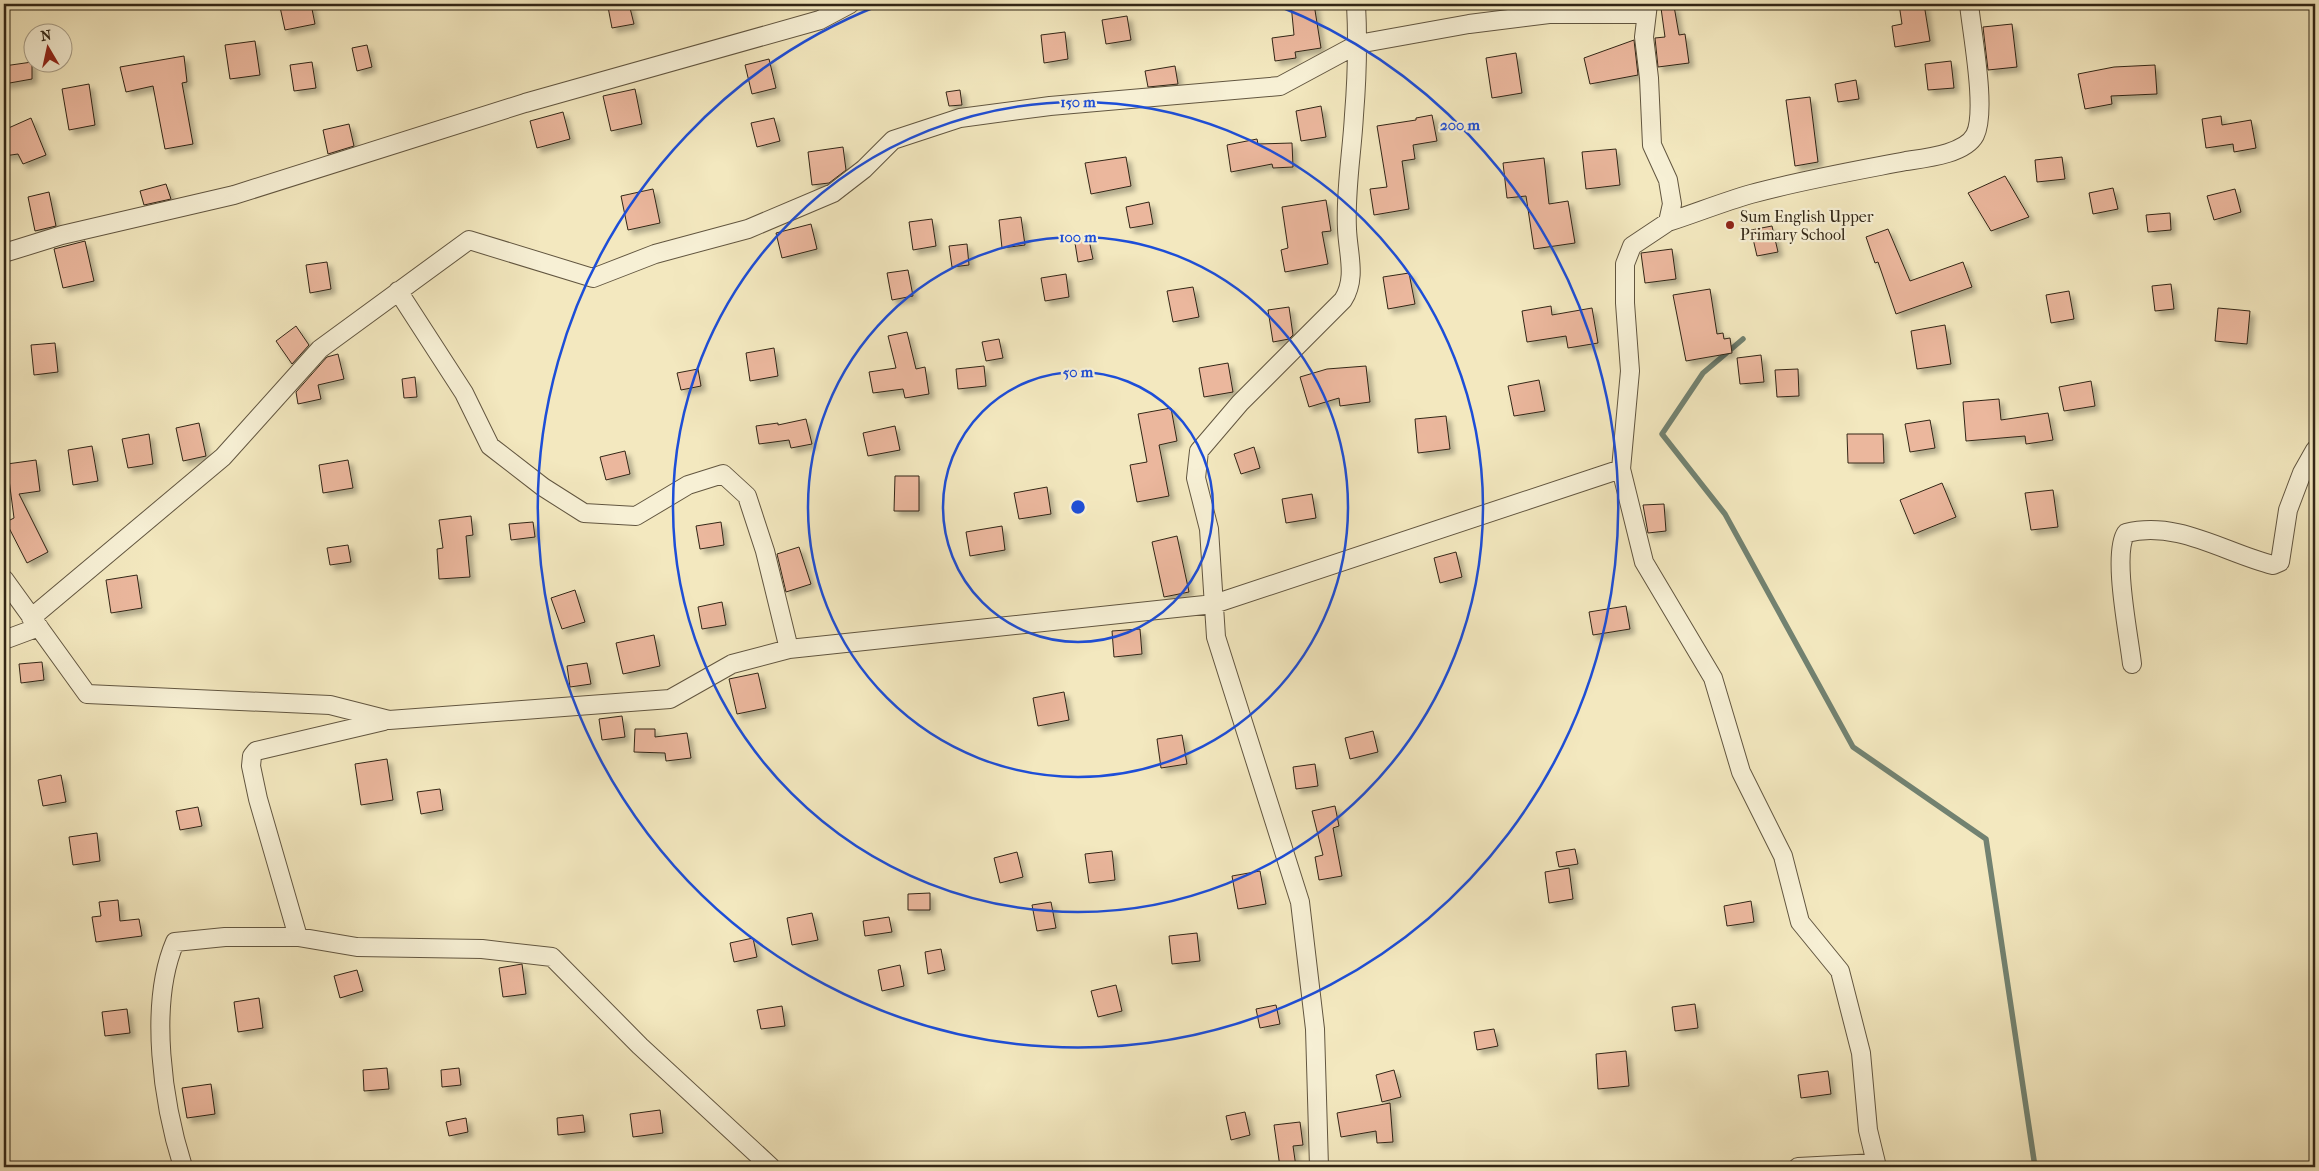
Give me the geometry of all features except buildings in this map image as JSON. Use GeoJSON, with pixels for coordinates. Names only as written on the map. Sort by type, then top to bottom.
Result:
{"type":"FeatureCollection","features":[{"type":"Feature","properties":{"kind":"street"},"geometry":{"type":"LineString","coordinates":[[4,253],[62,236],[234,195],[525,103],[820,20],[850,4]]}},
{"type":"Feature","properties":{"kind":"street"},"geometry":{"type":"LineString","coordinates":[[1319,1167],[1315,1029],[1300,902],[1216,637],[1209,529],[1196,478],[1199,452],[1240,403],[1343,300],[1350,288],[1351,266],[1347,230],[1348,177],[1358,44],[1356,4]]}},
{"type":"Feature","properties":{"kind":"street"},"geometry":{"type":"LineString","coordinates":[[1798,1167],[1876,1165],[1868,1130],[1861,1053],[1840,971],[1800,922],[1783,856],[1741,772],[1714,678],[1644,562],[1621,469],[1630,371],[1625,303],[1625,264],[1632,246],[1668,222],[1749,195],[1807,180],[1936,156],[1965,146],[1974,137],[1980,124],[1977,69],[1969,4]]}},
{"type":"Feature","properties":{"kind":"street"},"geometry":{"type":"LineString","coordinates":[[4,640],[35,622],[223,456],[320,349],[469,240],[593,278],[655,254],[748,229],[833,193],[864,169],[893,140],[960,118],[1050,106],[1280,86],[1358,44],[1469,24],[1549,14],[1646,9],[1644,36],[1649,78],[1652,145],[1668,180],[1672,204],[1668,222]]}},
{"type":"Feature","properties":{"kind":"street"},"geometry":{"type":"LineString","coordinates":[[398,291],[464,393],[490,446],[543,487],[584,513],[636,516],[688,485],[723,474],[729,479],[747,496],[765,551],[789,649]]}},
{"type":"Feature","properties":{"kind":"street"},"geometry":{"type":"LineString","coordinates":[[2132,664],[2120,564],[2121,540],[2126,533],[2141,529],[2166,531],[2200,538],[2232,553],[2274,565],[2280,562],[2282,556],[2288,510],[2302,472],[2315,450]]}},
{"type":"Feature","properties":{"kind":"street"},"geometry":{"type":"LineString","coordinates":[[298,936],[250,766],[252,756],[256,751],[389,720],[670,699],[732,664],[789,649],[1214,604],[1621,469]]}},
{"type":"Feature","properties":{"kind":"street"},"geometry":{"type":"LineString","coordinates":[[4,579],[87,694],[330,706],[389,720]]}},
{"type":"Feature","properties":{"kind":"street"},"geometry":{"type":"LineString","coordinates":[[182,1167],[164,1086],[160,1037],[163,994],[169,957],[175,942],[224,937],[298,936],[357,947],[482,949],[552,957],[640,1046],[771,1167]]}},
{"type":"Feature","properties":{"kind":"waterway"},"geometry":{"type":"LineString","coordinates":[[1743,339],[1703,373],[1662,434],[1725,514],[1853,747],[1986,839],[2035,1167]]}},
{"type":"Feature","properties":{"kind":"place","name":"Sum English Upper Primary School"},"geometry":{"type":"Point","coordinates":[1730,225]}}]}
